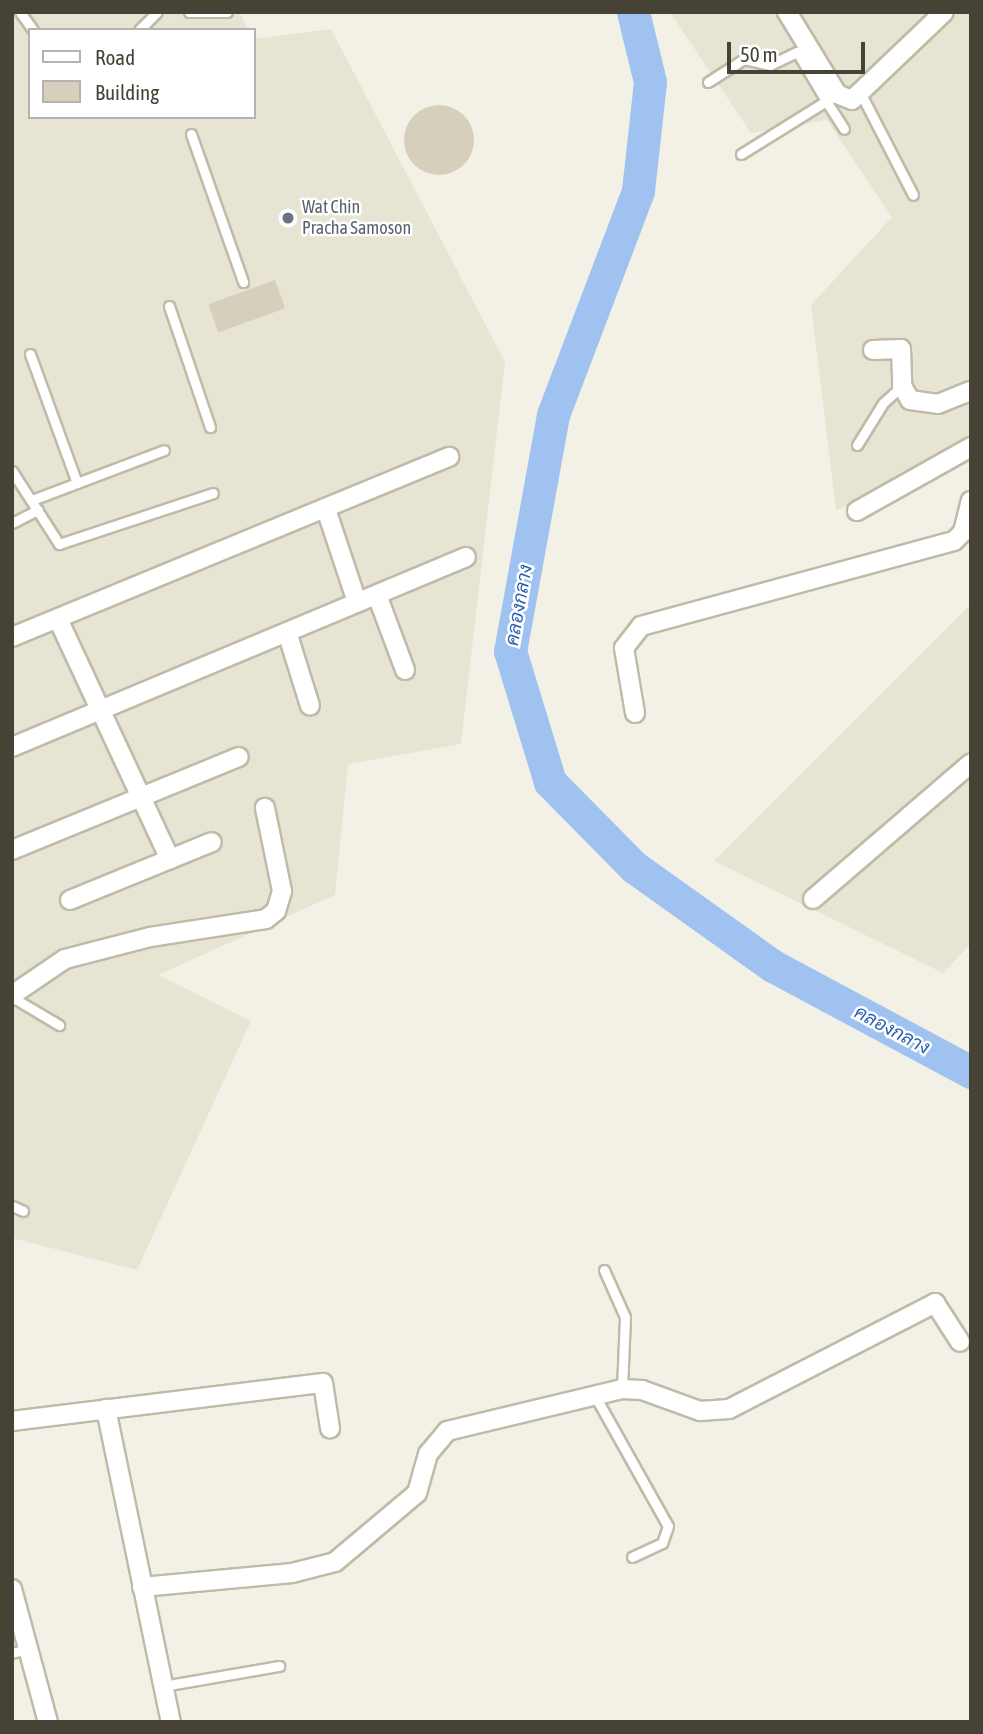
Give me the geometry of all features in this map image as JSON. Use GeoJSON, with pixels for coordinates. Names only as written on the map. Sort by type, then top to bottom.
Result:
{"type":"FeatureCollection","features":[{"type":"Feature","properties":{"kind":"street"},"geometry":{"type":"LineString","coordinates":[[787,12],[832,97],[852,100],[862,96],[944,12]]}},
{"type":"Feature","properties":{"kind":"street"},"geometry":{"type":"LineString","coordinates":[[873,350],[901,349],[904,395],[919,403],[938,404],[971,391]]}},
{"type":"Feature","properties":{"kind":"street"},"geometry":{"type":"LineString","coordinates":[[857,511],[971,447]]}},
{"type":"Feature","properties":{"kind":"street"},"geometry":{"type":"LineString","coordinates":[[12,637],[449,457]]}},
{"type":"Feature","properties":{"kind":"street"},"geometry":{"type":"LineString","coordinates":[[635,713],[624,648],[642,626],[954,541],[963,532],[971,500]]}},
{"type":"Feature","properties":{"kind":"street"},"geometry":{"type":"LineString","coordinates":[[326,509],[357,603]]}},
{"type":"Feature","properties":{"kind":"street"},"geometry":{"type":"LineString","coordinates":[[12,747],[466,557]]}},
{"type":"Feature","properties":{"kind":"street"},"geometry":{"type":"LineString","coordinates":[[377,595],[405,670]]}},
{"type":"Feature","properties":{"kind":"street"},"geometry":{"type":"LineString","coordinates":[[58,619],[170,859]]}},
{"type":"Feature","properties":{"kind":"street"},"geometry":{"type":"LineString","coordinates":[[287,632],[310,706]]}},
{"type":"Feature","properties":{"kind":"street"},"geometry":{"type":"LineString","coordinates":[[12,850],[239,757]]}},
{"type":"Feature","properties":{"kind":"street"},"geometry":{"type":"LineString","coordinates":[[813,899],[971,763]]}},
{"type":"Feature","properties":{"kind":"street"},"geometry":{"type":"LineString","coordinates":[[12,996],[65,959],[150,937],[266,919],[276,911],[282,891],[265,808]]}},
{"type":"Feature","properties":{"kind":"street"},"geometry":{"type":"LineString","coordinates":[[69,900],[212,842]]}},
{"type":"Feature","properties":{"kind":"street"},"geometry":{"type":"LineString","coordinates":[[142,1587],[304,1571],[335,1562],[418,1493],[428,1454],[447,1431],[622,1389],[642,1390],[700,1411],[729,1409],[935,1303],[960,1342]]}},
{"type":"Feature","properties":{"kind":"street"},"geometry":{"type":"LineString","coordinates":[[12,1421],[323,1383],[330,1428]]}},
{"type":"Feature","properties":{"kind":"street"},"geometry":{"type":"LineString","coordinates":[[106,1409],[171,1722]]}},
{"type":"Feature","properties":{"kind":"street"},"geometry":{"type":"LineString","coordinates":[[12,1589],[20,1651],[48,1722]]}},
{"type":"Feature","properties":{"kind":"lane"},"geometry":{"type":"LineString","coordinates":[[20,12],[32,28]]}},
{"type":"Feature","properties":{"kind":"lane"},"geometry":{"type":"LineString","coordinates":[[141,28],[157,12]]}},
{"type":"Feature","properties":{"kind":"lane"},"geometry":{"type":"LineString","coordinates":[[189,12],[227,12]]}},
{"type":"Feature","properties":{"kind":"lane"},"geometry":{"type":"LineString","coordinates":[[708,82],[744,59],[770,65],[797,52],[832,97],[844,129]]}},
{"type":"Feature","properties":{"kind":"lane"},"geometry":{"type":"LineString","coordinates":[[862,96],[913,195]]}},
{"type":"Feature","properties":{"kind":"lane"},"geometry":{"type":"LineString","coordinates":[[741,154],[832,97]]}},
{"type":"Feature","properties":{"kind":"lane"},"geometry":{"type":"LineString","coordinates":[[191,134],[243,282]]}},
{"type":"Feature","properties":{"kind":"lane"},"geometry":{"type":"LineString","coordinates":[[169,306],[210,427]]}},
{"type":"Feature","properties":{"kind":"lane"},"geometry":{"type":"LineString","coordinates":[[30,354],[77,483]]}},
{"type":"Feature","properties":{"kind":"lane"},"geometry":{"type":"LineString","coordinates":[[857,445],[883,403],[902,386]]}},
{"type":"Feature","properties":{"kind":"lane"},"geometry":{"type":"LineString","coordinates":[[32,500],[164,450]]}},
{"type":"Feature","properties":{"kind":"lane"},"geometry":{"type":"LineString","coordinates":[[12,471],[60,544],[213,493]]}},
{"type":"Feature","properties":{"kind":"lane"},"geometry":{"type":"LineString","coordinates":[[12,523],[38,510]]}},
{"type":"Feature","properties":{"kind":"lane"},"geometry":{"type":"LineString","coordinates":[[12,996],[59,1025]]}},
{"type":"Feature","properties":{"kind":"lane"},"geometry":{"type":"LineString","coordinates":[[12,1206],[23,1211]]}},
{"type":"Feature","properties":{"kind":"lane"},"geometry":{"type":"LineString","coordinates":[[604,1270],[625,1317],[622,1389]]}},
{"type":"Feature","properties":{"kind":"lane"},"geometry":{"type":"LineString","coordinates":[[594,1396],[668,1526],[662,1543],[632,1557]]}},
{"type":"Feature","properties":{"kind":"lane"},"geometry":{"type":"LineString","coordinates":[[163,1687],[279,1666]]}},
{"type":"Feature","properties":{"kind":"shaded area"},"geometry":{"type":"Polygon","coordinates":[[[12,12],[239,12],[248,28],[28,28],[28,119],[256,119],[256,39],[331,29],[505,362],[461,744],[348,764],[335,895],[158,975],[251,1021],[137,1270],[12,1238],[12,12]]]}},
{"type":"Feature","properties":{"kind":"shaded area"},"geometry":{"type":"Polygon","coordinates":[[[670,12],[971,12],[971,458],[836,510],[811,305],[892,217],[827,120],[751,133],[670,12]]]}},
{"type":"Feature","properties":{"kind":"shaded area"},"geometry":{"type":"Polygon","coordinates":[[[971,604],[971,944],[943,973],[714,861],[971,604]]]}},
{"type":"Feature","properties":{"kind":"building"},"geometry":{"type":"Polygon","coordinates":[[[432,105],[446,105],[459,111],[468,120],[474,140],[472,153],[464,165],[446,175],[432,175],[419,169],[410,160],[404,147],[404,133],[410,120],[419,111],[432,105]]]}},
{"type":"Feature","properties":{"kind":"building"},"geometry":{"type":"Polygon","coordinates":[[[275,280],[285,308],[219,332],[208,304],[275,280]]]}},
{"type":"Feature","properties":{"kind":"waterway","name":"คลองกลาง"},"geometry":{"type":"LineString","coordinates":[[633,12],[650,82],[638,191],[553,415],[510,651],[550,782],[634,867],[773,966],[971,1072]]}},
{"type":"Feature","properties":{"kind":"place","name":"Wat Chin Pracha Samoson"},"geometry":{"type":"Point","coordinates":[288,218]}}]}
